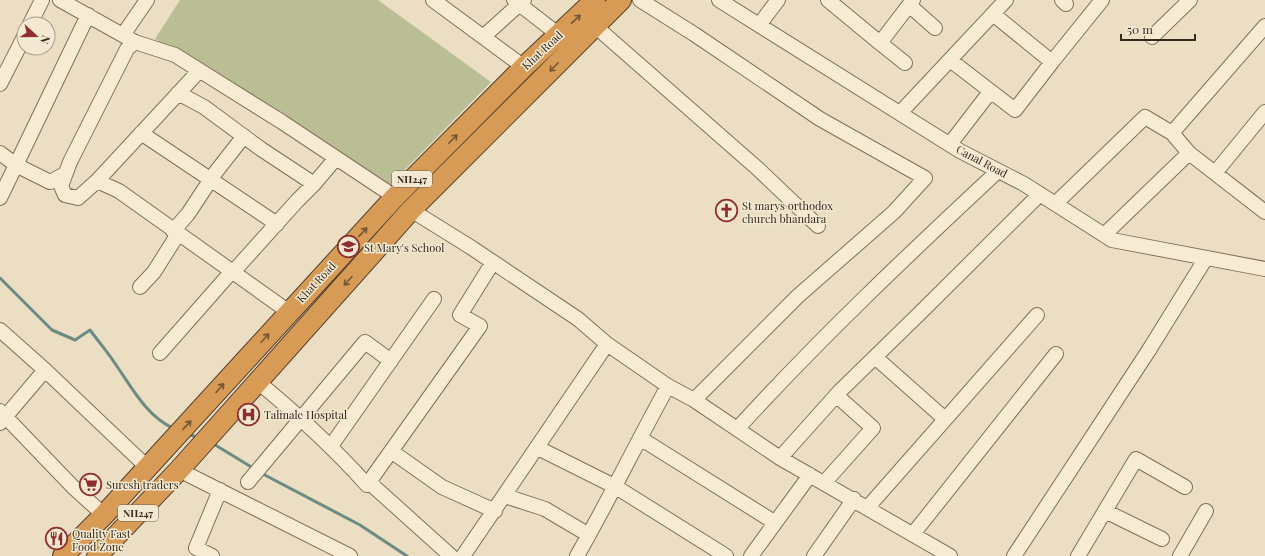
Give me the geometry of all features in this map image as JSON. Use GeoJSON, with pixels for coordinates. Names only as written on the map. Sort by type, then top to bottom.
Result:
{"type":"FeatureCollection","features":[{"type":"Feature","properties":{"kind":"highway","name":"Khat Road"},"geometry":{"type":"LineString","coordinates":[[63,556],[104,515],[395,197],[524,68],[595,0]]}},
{"type":"Feature","properties":{"kind":"highway","name":"Khat Road"},"geometry":{"type":"LineString","coordinates":[[97,556],[258,382],[411,210],[621,0]]}},
{"type":"Feature","properties":{"kind":"highway","name":"NH247"},"geometry":{"type":"LineString","coordinates":[[395,197],[411,210]]}},
{"type":"Feature","properties":{"kind":"street"},"geometry":{"type":"LineString","coordinates":[[34,16],[42,0]]}},
{"type":"Feature","properties":{"kind":"street"},"geometry":{"type":"LineString","coordinates":[[60,0],[82,8],[129,38],[175,55],[395,197]]}},
{"type":"Feature","properties":{"kind":"street"},"geometry":{"type":"LineString","coordinates":[[147,0],[129,38],[128,49],[66,174],[61,186],[64,195],[78,198],[97,181],[199,71]]}},
{"type":"Feature","properties":{"kind":"street"},"geometry":{"type":"LineString","coordinates":[[433,0],[524,68]]}},
{"type":"Feature","properties":{"kind":"street"},"geometry":{"type":"LineString","coordinates":[[640,0],[694,34],[820,119],[925,178],[894,212],[798,296],[694,400]]}},
{"type":"Feature","properties":{"kind":"street","name":"Canal Road"},"geometry":{"type":"LineString","coordinates":[[719,0],[950,144],[1040,194],[1112,240],[1265,269]]}},
{"type":"Feature","properties":{"kind":"street"},"geometry":{"type":"LineString","coordinates":[[760,25],[778,0]]}},
{"type":"Feature","properties":{"kind":"street"},"geometry":{"type":"LineString","coordinates":[[900,113],[1006,0]]}},
{"type":"Feature","properties":{"kind":"street"},"geometry":{"type":"LineString","coordinates":[[950,60],[1015,110],[1102,0]]}},
{"type":"Feature","properties":{"kind":"street"},"geometry":{"type":"LineString","coordinates":[[1152,37],[1190,0]]}},
{"type":"Feature","properties":{"kind":"street"},"geometry":{"type":"LineString","coordinates":[[483,37],[519,1],[559,35]]}},
{"type":"Feature","properties":{"kind":"street"},"geometry":{"type":"LineString","coordinates":[[833,1],[905,63]]}},
{"type":"Feature","properties":{"kind":"street"},"geometry":{"type":"LineString","coordinates":[[880,42],[911,3],[935,28]]}},
{"type":"Feature","properties":{"kind":"street"},"geometry":{"type":"LineString","coordinates":[[0,198],[16,165],[82,8]]}},
{"type":"Feature","properties":{"kind":"street"},"geometry":{"type":"LineString","coordinates":[[993,14],[1052,62]]}},
{"type":"Feature","properties":{"kind":"street"},"geometry":{"type":"LineString","coordinates":[[595,26],[757,168],[818,226]]}},
{"type":"Feature","properties":{"kind":"street"},"geometry":{"type":"LineString","coordinates":[[1172,133],[1265,26]]}},
{"type":"Feature","properties":{"kind":"street"},"geometry":{"type":"LineString","coordinates":[[0,84],[16,53]]}},
{"type":"Feature","properties":{"kind":"street"},"geometry":{"type":"LineString","coordinates":[[950,144],[990,92]]}},
{"type":"Feature","properties":{"kind":"street"},"geometry":{"type":"LineString","coordinates":[[178,93],[204,107],[314,184]]}},
{"type":"Feature","properties":{"kind":"street"},"geometry":{"type":"LineString","coordinates":[[1214,173],[1265,112]]}},
{"type":"Feature","properties":{"kind":"street"},"geometry":{"type":"LineString","coordinates":[[1055,204],[1145,118],[1172,133],[1189,153],[1214,173],[1264,208]]}},
{"type":"Feature","properties":{"kind":"street"},"geometry":{"type":"LineString","coordinates":[[141,133],[277,224]]}},
{"type":"Feature","properties":{"kind":"street"},"geometry":{"type":"LineString","coordinates":[[140,287],[154,272],[176,232],[211,179],[244,136]]}},
{"type":"Feature","properties":{"kind":"street"},"geometry":{"type":"LineString","coordinates":[[0,153],[16,165],[50,182],[66,174]]}},
{"type":"Feature","properties":{"kind":"street"},"geometry":{"type":"LineString","coordinates":[[1104,235],[1189,153]]}},
{"type":"Feature","properties":{"kind":"street"},"geometry":{"type":"LineString","coordinates":[[160,353],[336,158]]}},
{"type":"Feature","properties":{"kind":"street"},"geometry":{"type":"LineString","coordinates":[[738,428],[780,382],[998,171]]}},
{"type":"Feature","properties":{"kind":"street"},"geometry":{"type":"LineString","coordinates":[[97,181],[119,191],[289,312]]}},
{"type":"Feature","properties":{"kind":"street"},"geometry":{"type":"LineString","coordinates":[[780,458],[836,395],[1040,194]]}},
{"type":"Feature","properties":{"kind":"street"},"geometry":{"type":"LineString","coordinates":[[411,210],[493,262],[578,319],[607,344],[668,386],[694,400],[738,428],[780,458],[854,499],[950,556]]}},
{"type":"Feature","properties":{"kind":"street"},"geometry":{"type":"LineString","coordinates":[[1014,556],[1149,350],[1206,258]]}},
{"type":"Feature","properties":{"kind":"street"},"geometry":{"type":"LineString","coordinates":[[367,485],[480,326],[460,315],[493,262]]}},
{"type":"Feature","properties":{"kind":"street"},"geometry":{"type":"LineString","coordinates":[[331,446],[434,299]]}},
{"type":"Feature","properties":{"kind":"street"},"geometry":{"type":"LineString","coordinates":[[868,508],[1037,314]]}},
{"type":"Feature","properties":{"kind":"street"},"geometry":{"type":"LineString","coordinates":[[0,330],[46,370],[147,467]]}},
{"type":"Feature","properties":{"kind":"street"},"geometry":{"type":"LineString","coordinates":[[248,482],[365,342],[391,361]]}},
{"type":"Feature","properties":{"kind":"street"},"geometry":{"type":"LineString","coordinates":[[463,556],[538,448],[607,344]]}},
{"type":"Feature","properties":{"kind":"street"},"geometry":{"type":"LineString","coordinates":[[913,534],[1056,354]]}},
{"type":"Feature","properties":{"kind":"street"},"geometry":{"type":"LineString","coordinates":[[875,357],[945,419]]}},
{"type":"Feature","properties":{"kind":"street"},"geometry":{"type":"LineString","coordinates":[[46,370],[2,417],[73,487],[104,515]]}},
{"type":"Feature","properties":{"kind":"street"},"geometry":{"type":"LineString","coordinates":[[258,382],[301,418],[331,446],[367,485],[371,484],[451,556]]}},
{"type":"Feature","properties":{"kind":"street"},"geometry":{"type":"LineString","coordinates":[[577,556],[616,487],[668,386]]}},
{"type":"Feature","properties":{"kind":"street"},"geometry":{"type":"LineString","coordinates":[[824,483],[873,428],[836,395]]}},
{"type":"Feature","properties":{"kind":"street"},"geometry":{"type":"LineString","coordinates":[[640,438],[774,522]]}},
{"type":"Feature","properties":{"kind":"street"},"geometry":{"type":"LineString","coordinates":[[538,448],[616,487],[726,556]]}},
{"type":"Feature","properties":{"kind":"street"},"geometry":{"type":"LineString","coordinates":[[391,451],[442,487],[494,511]]}},
{"type":"Feature","properties":{"kind":"street"},"geometry":{"type":"LineString","coordinates":[[1078,556],[1136,459],[1185,488]]}},
{"type":"Feature","properties":{"kind":"street"},"geometry":{"type":"LineString","coordinates":[[178,470],[220,490],[332,552],[350,556]]}},
{"type":"Feature","properties":{"kind":"street"},"geometry":{"type":"LineString","coordinates":[[751,556],[774,522],[810,475]]}},
{"type":"Feature","properties":{"kind":"street"},"geometry":{"type":"LineString","coordinates":[[212,556],[196,548],[220,490]]}},
{"type":"Feature","properties":{"kind":"street"},"geometry":{"type":"LineString","coordinates":[[505,496],[545,509],[589,535]]}},
{"type":"Feature","properties":{"kind":"street"},"geometry":{"type":"LineString","coordinates":[[814,556],[854,499]]}},
{"type":"Feature","properties":{"kind":"street"},"geometry":{"type":"LineString","coordinates":[[1105,511],[1162,540]]}},
{"type":"Feature","properties":{"kind":"street"},"geometry":{"type":"LineString","coordinates":[[1180,556],[1206,511]]}},
{"type":"Feature","properties":{"kind":"green space"},"geometry":{"type":"Polygon","coordinates":[[[180,0],[378,0],[491,82],[388,187],[155,39],[180,0]]]}},
{"type":"Feature","properties":{"kind":"waterway"},"geometry":{"type":"LineString","coordinates":[[0,278],[52,330],[75,340],[90,330],[140,400],[163,423],[173,428]]}},
{"type":"Feature","properties":{"kind":"waterway"},"geometry":{"type":"LineString","coordinates":[[188,434],[199,438]]}},
{"type":"Feature","properties":{"kind":"waterway"},"geometry":{"type":"LineString","coordinates":[[212,443],[253,468]]}},
{"type":"Feature","properties":{"kind":"waterway"},"geometry":{"type":"LineString","coordinates":[[261,473],[360,525],[407,556]]}},
{"type":"Feature","properties":{"kind":"place","name":"St marys orthodox church bhandara"},"geometry":{"type":"Point","coordinates":[726,211]}},
{"type":"Feature","properties":{"kind":"place","name":"St Mary's School"},"geometry":{"type":"Point","coordinates":[348,247]}},
{"type":"Feature","properties":{"kind":"place","name":"Talmale Hospital"},"geometry":{"type":"Point","coordinates":[249,414]}},
{"type":"Feature","properties":{"kind":"place","name":"Suresh traders"},"geometry":{"type":"Point","coordinates":[91,484]}},
{"type":"Feature","properties":{"kind":"place","name":"Quality Fast Food Zone"},"geometry":{"type":"Point","coordinates":[57,539]}}]}
